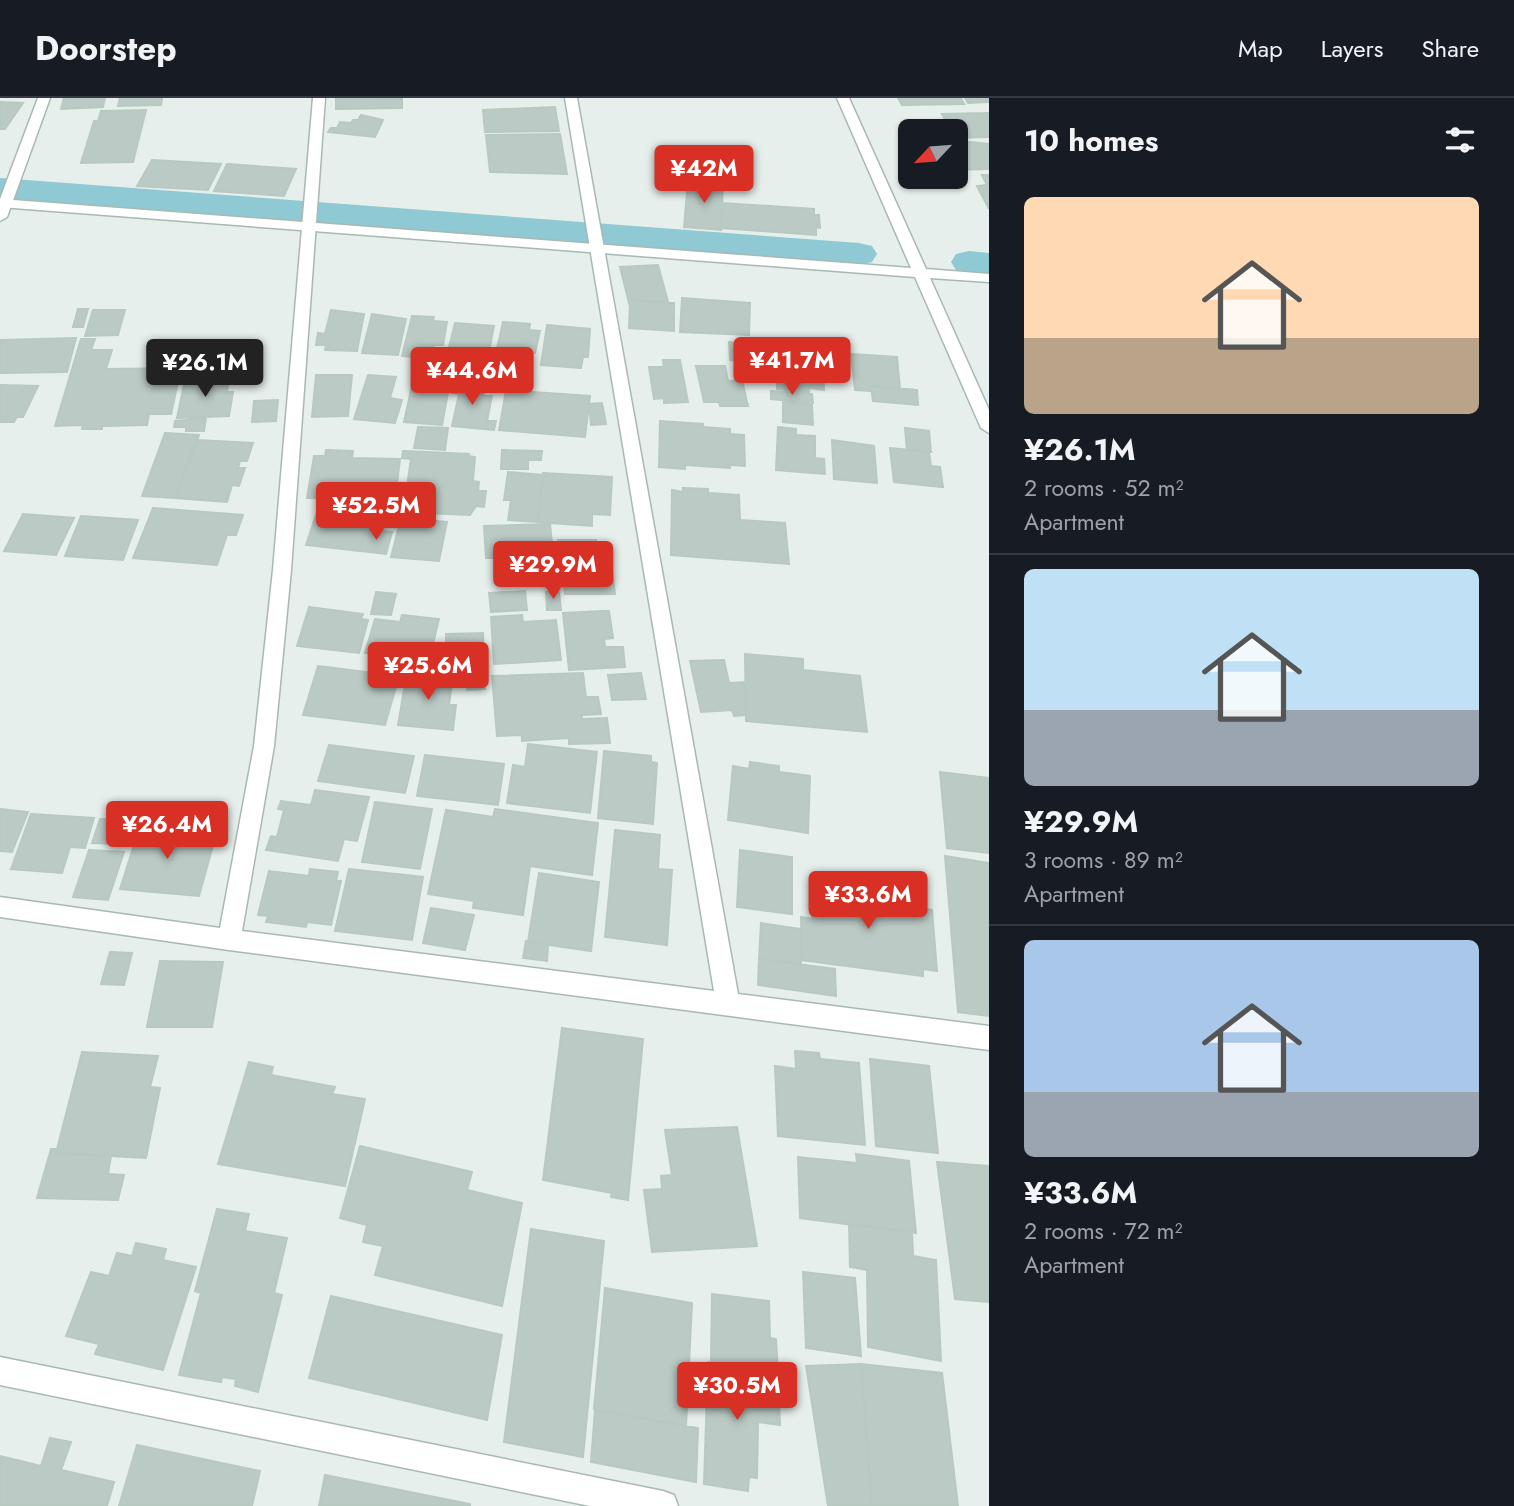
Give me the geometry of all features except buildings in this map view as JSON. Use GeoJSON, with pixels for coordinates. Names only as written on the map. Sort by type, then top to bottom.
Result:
{"type":"FeatureCollection","features":[{"type":"Feature","properties":{"kind":"street"},"geometry":{"type":"LineString","coordinates":[[44,98],[2,208],[596,248],[989,278]]}},
{"type":"Feature","properties":{"kind":"street"},"geometry":{"type":"LineString","coordinates":[[229,940],[264,746],[282,570],[319,98]]}},
{"type":"Feature","properties":{"kind":"street"},"geometry":{"type":"LineString","coordinates":[[571,98],[728,1004]]}},
{"type":"Feature","properties":{"kind":"street"},"geometry":{"type":"LineString","coordinates":[[843,98],[989,428]]}},
{"type":"Feature","properties":{"kind":"street"},"geometry":{"type":"LineString","coordinates":[[0,907],[229,940],[989,1038]]}},
{"type":"Feature","properties":{"kind":"street"},"geometry":{"type":"LineString","coordinates":[[0,1371],[663,1506]]}},
{"type":"Feature","properties":{"kind":"waterway"},"geometry":{"type":"LineString","coordinates":[[0,188],[859,254]]}},
{"type":"Feature","properties":{"kind":"waterway"},"geometry":{"type":"LineString","coordinates":[[969,262],[989,264]]}}]}
